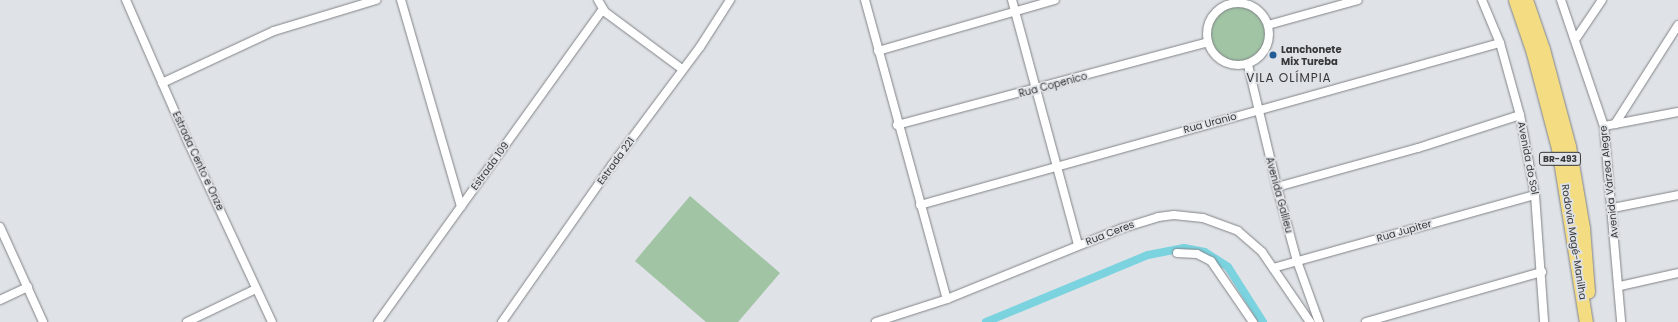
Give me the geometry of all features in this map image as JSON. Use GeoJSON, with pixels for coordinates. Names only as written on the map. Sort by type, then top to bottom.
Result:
{"type":"FeatureCollection","features":[{"type":"Feature","properties":{"kind":"highway","name":"Rodovia Magé-Manilha"},"geometry":{"type":"LineString","coordinates":[[1515,0],[1547,103],[1558,148],[1587,322]]}},
{"type":"Feature","properties":{"kind":"highway","name":"Rodovia Magé-Manilha"},"geometry":{"type":"LineString","coordinates":[[1526,0],[1545,56],[1569,146],[1586,260],[1587,322]]}},
{"type":"Feature","properties":{"kind":"street","name":"Estrada Cento e Onze"},"geometry":{"type":"LineString","coordinates":[[126,0],[162,83],[272,322]]}},
{"type":"Feature","properties":{"kind":"street"},"geometry":{"type":"LineString","coordinates":[[162,83],[274,31],[376,0]]}},
{"type":"Feature","properties":{"kind":"street"},"geometry":{"type":"LineString","coordinates":[[401,0],[461,206]]}},
{"type":"Feature","properties":{"kind":"street"},"geometry":{"type":"LineString","coordinates":[[598,0],[603,9],[682,69]]}},
{"type":"Feature","properties":{"kind":"street","name":"Estrada 221"},"geometry":{"type":"LineString","coordinates":[[502,322],[682,69],[700,47],[730,0]]}},
{"type":"Feature","properties":{"kind":"street"},"geometry":{"type":"LineString","coordinates":[[865,0],[897,125],[947,299]]}},
{"type":"Feature","properties":{"kind":"street"},"geometry":{"type":"LineString","coordinates":[[1012,0],[1055,167],[1078,246]]}},
{"type":"Feature","properties":{"kind":"street"},"geometry":{"type":"LineString","coordinates":[[878,51],[1014,10],[1055,0]]}},
{"type":"Feature","properties":{"kind":"street"},"geometry":{"type":"LineString","coordinates":[[1268,25],[1358,0]]}},
{"type":"Feature","properties":{"kind":"street","name":"Avenida do Sol"},"geometry":{"type":"LineString","coordinates":[[1482,0],[1500,43],[1520,115],[1535,195],[1542,272],[1544,322]]}},
{"type":"Feature","properties":{"kind":"street","name":"Avenida Várzea Alegre"},"geometry":{"type":"LineString","coordinates":[[1561,0],[1604,126],[1620,286],[1621,322]]}},
{"type":"Feature","properties":{"kind":"street"},"geometry":{"type":"LineString","coordinates":[[1575,40],[1602,0]]}},
{"type":"Feature","properties":{"kind":"street"},"geometry":{"type":"LineString","coordinates":[[1231,2],[1254,7],[1268,25],[1270,37],[1266,49],[1259,59],[1248,65],[1237,66],[1225,63],[1218,58],[1208,42],[1206,34],[1210,20],[1219,9],[1231,2]]}},
{"type":"Feature","properties":{"kind":"street","name":"Estrada 109"},"geometry":{"type":"LineString","coordinates":[[378,322],[603,9]]}},
{"type":"Feature","properties":{"kind":"street"},"geometry":{"type":"LineString","coordinates":[[1616,124],[1678,25]]}},
{"type":"Feature","properties":{"kind":"street"},"geometry":{"type":"LineString","coordinates":[[1669,38],[1678,37]]}},
{"type":"Feature","properties":{"kind":"street","name":"Rua Copenico"},"geometry":{"type":"LineString","coordinates":[[897,125],[1036,90],[1208,42]]}},
{"type":"Feature","properties":{"kind":"street","name":"Rua Uranio"},"geometry":{"type":"LineString","coordinates":[[920,205],[1500,43]]}},
{"type":"Feature","properties":{"kind":"street","name":"Avenida Galileu"},"geometry":{"type":"LineString","coordinates":[[1248,65],[1276,187],[1297,261],[1319,322]]}},
{"type":"Feature","properties":{"kind":"street"},"geometry":{"type":"LineString","coordinates":[[1604,126],[1678,112]]}},
{"type":"Feature","properties":{"kind":"street"},"geometry":{"type":"LineString","coordinates":[[1276,187],[1418,148],[1520,115]]}},
{"type":"Feature","properties":{"kind":"street","name":"Rua Jupiter"},"geometry":{"type":"LineString","coordinates":[[1273,268],[1535,195]]}},
{"type":"Feature","properties":{"kind":"street"},"geometry":{"type":"LineString","coordinates":[[1613,208],[1678,195]]}},
{"type":"Feature","properties":{"kind":"street","name":"Rua Ceres"},"geometry":{"type":"LineString","coordinates":[[876,322],[947,299],[1078,246],[1158,217],[1190,216],[1227,224],[1238,230],[1262,252],[1310,322]]}},
{"type":"Feature","properties":{"kind":"street"},"geometry":{"type":"LineString","coordinates":[[0,227],[43,322]]}},
{"type":"Feature","properties":{"kind":"street"},"geometry":{"type":"LineString","coordinates":[[1177,253],[1197,254],[1211,261],[1253,322]]}},
{"type":"Feature","properties":{"kind":"street"},"geometry":{"type":"LineString","coordinates":[[1366,322],[1542,272]]}},
{"type":"Feature","properties":{"kind":"street"},"geometry":{"type":"LineString","coordinates":[[1620,286],[1678,273]]}},
{"type":"Feature","properties":{"kind":"street"},"geometry":{"type":"LineString","coordinates":[[0,300],[28,288]]}},
{"type":"Feature","properties":{"kind":"street"},"geometry":{"type":"LineString","coordinates":[[187,322],[256,289]]}},
{"type":"Feature","properties":{"kind":"green space"},"geometry":{"type":"Polygon","coordinates":[[[1233,7],[1243,7],[1253,11],[1261,19],[1265,29],[1265,39],[1261,49],[1253,57],[1243,61],[1233,61],[1223,57],[1215,49],[1211,39],[1211,29],[1215,19],[1223,11],[1233,7]]]}},
{"type":"Feature","properties":{"kind":"green space"},"geometry":{"type":"Polygon","coordinates":[[[690,196],[780,273],[738,322],[706,322],[635,261],[690,196]]]}},
{"type":"Feature","properties":{"kind":"waterway"},"geometry":{"type":"LineString","coordinates":[[986,322],[1148,255],[1184,248],[1205,252],[1228,267],[1263,322]]}},
{"type":"Feature","properties":{"kind":"place","name":"Lanchonete Mix Tureba"},"geometry":{"type":"Point","coordinates":[1273,55]}},
{"type":"Feature","properties":{"kind":"district","name":"VILA OLÍMPIA"},"geometry":{"type":"Point","coordinates":[1289,78]}}]}
